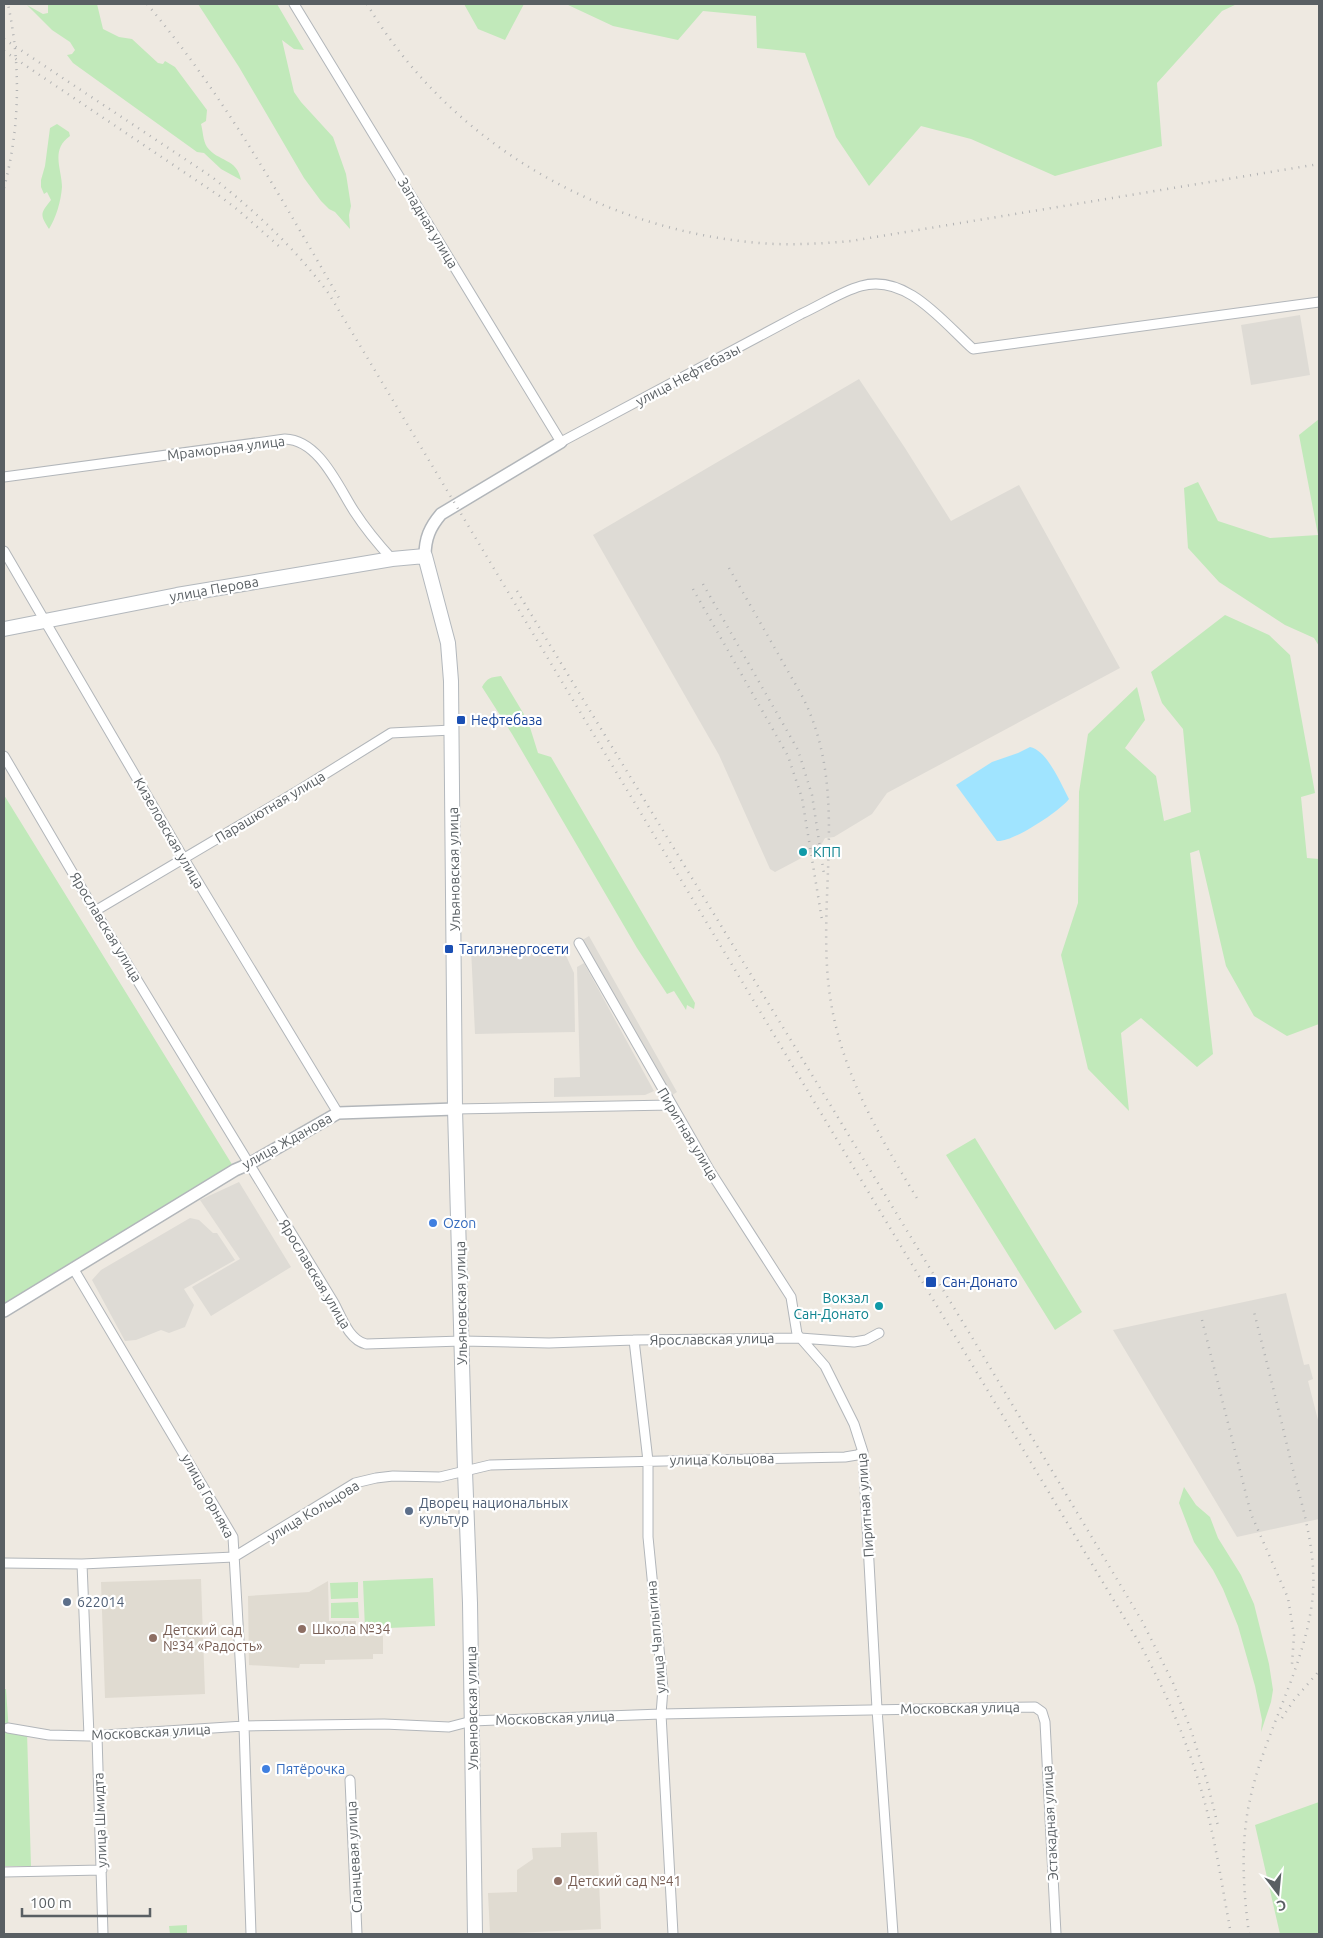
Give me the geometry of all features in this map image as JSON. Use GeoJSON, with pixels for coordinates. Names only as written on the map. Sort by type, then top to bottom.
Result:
{"type":"FeatureCollection","features":[{"type":"Feature","properties":{"kind":"main road","name":"улица Перова"},"geometry":{"type":"LineString","coordinates":[[4,630],[177,595],[392,559],[425,556]]}},
{"type":"Feature","properties":{"kind":"main road","name":"Ульяновская улица"},"geometry":{"type":"LineString","coordinates":[[425,556],[448,643],[451,681],[455,1109],[470,1604],[475,1934]]}},
{"type":"Feature","properties":{"kind":"street","name":"Западная улица"},"geometry":{"type":"LineString","coordinates":[[294,4],[561,442]]}},
{"type":"Feature","properties":{"kind":"street","name":"улица Нефтебазы"},"geometry":{"type":"LineString","coordinates":[[425,556],[425,542],[441,514],[561,442],[802,314],[842,294],[868,284],[885,285],[908,293],[925,305],[972,349],[1319,302]]}},
{"type":"Feature","properties":{"kind":"street","name":"Мраморная улица"},"geometry":{"type":"LineString","coordinates":[[4,477],[285,439],[296,440],[327,467],[365,528],[392,559]]}},
{"type":"Feature","properties":{"kind":"street","name":"Кизеловская улица"},"geometry":{"type":"LineString","coordinates":[[4,551],[184,859],[338,1114]]}},
{"type":"Feature","properties":{"kind":"street","name":"Парашютная улица"},"geometry":{"type":"LineString","coordinates":[[95,911],[391,733],[452,730]]}},
{"type":"Feature","properties":{"kind":"street","name":"Ярославская улица"},"geometry":{"type":"LineString","coordinates":[[4,756],[95,911],[334,1303],[351,1334],[359,1342],[366,1344],[462,1341],[548,1343],[800,1338],[854,1342],[866,1340],[879,1333]]}},
{"type":"Feature","properties":{"kind":"street","name":"Пиритная улица"},"geometry":{"type":"LineString","coordinates":[[579,944],[710,1171],[791,1297],[800,1338],[825,1366],[854,1424],[863,1452],[877,1710],[892,1934]]}},
{"type":"Feature","properties":{"kind":"street","name":"улица Жданова"},"geometry":{"type":"LineString","coordinates":[[4,1310],[234,1170],[249,1164],[338,1114],[455,1109],[671,1105]]}},
{"type":"Feature","properties":{"kind":"street","name":"улица Горняка"},"geometry":{"type":"LineString","coordinates":[[73,1268],[233,1537],[244,1726],[251,1934]]}},
{"type":"Feature","properties":{"kind":"street","name":"улица Чаплыгина"},"geometry":{"type":"LineString","coordinates":[[634,1340],[648,1461],[648,1536],[663,1689],[661,1714],[673,1934]]}},
{"type":"Feature","properties":{"kind":"street","name":"улица Кольцова"},"geometry":{"type":"LineString","coordinates":[[4,1564],[82,1564],[234,1556],[356,1483],[376,1478],[392,1476],[440,1477],[490,1465],[845,1457],[863,1452]]}},
{"type":"Feature","properties":{"kind":"street","name":"улица Шмидта"},"geometry":{"type":"LineString","coordinates":[[82,1564],[102,1870],[103,1934]]}},
{"type":"Feature","properties":{"kind":"street","name":"Московская улица"},"geometry":{"type":"LineString","coordinates":[[8,1728],[49,1735],[93,1736],[244,1726],[384,1724],[449,1727],[472,1722],[661,1714],[1028,1706],[1035,1707],[1042,1712]]}},
{"type":"Feature","properties":{"kind":"street","name":"Эстакадная улица"},"geometry":{"type":"LineString","coordinates":[[1042,1712],[1056,1934]]}},
{"type":"Feature","properties":{"kind":"street","name":"Сланцевая улица"},"geometry":{"type":"LineString","coordinates":[[350,1780],[358,1934]]}},
{"type":"Feature","properties":{"kind":"street"},"geometry":{"type":"LineString","coordinates":[[4,1872],[102,1870]]}},
{"type":"Feature","properties":{"kind":"shaded area"},"geometry":{"type":"Polygon","coordinates":[[[1300,315],[1310,375],[1251,385],[1241,325],[1300,315]]]}},
{"type":"Feature","properties":{"kind":"shaded area"},"geometry":{"type":"Polygon","coordinates":[[[859,379],[951,521],[1019,485],[1120,668],[887,793],[872,814],[834,837],[825,838],[820,847],[775,872],[770,869],[719,755],[593,535],[859,379]]]}},
{"type":"Feature","properties":{"kind":"shaded area"},"geometry":{"type":"Polygon","coordinates":[[[589,936],[677,1092],[669,1097],[581,941],[589,936]]]}},
{"type":"Feature","properties":{"kind":"shaded area","name":"Тагилэнергосети"},"geometry":{"type":"Polygon","coordinates":[[[562,947],[574,973],[575,1032],[475,1034],[471,948],[562,947]]]}},
{"type":"Feature","properties":{"kind":"shaded area"},"geometry":{"type":"Polygon","coordinates":[[[584,963],[654,1091],[645,1095],[554,1097],[554,1078],[580,1077],[577,967],[584,963]]]}},
{"type":"Feature","properties":{"kind":"shaded area"},"geometry":{"type":"Polygon","coordinates":[[[239,1182],[291,1267],[211,1316],[192,1287],[240,1259],[200,1200],[239,1182]]]}},
{"type":"Feature","properties":{"kind":"shaded area"},"geometry":{"type":"Polygon","coordinates":[[[190,1218],[199,1220],[213,1233],[217,1233],[235,1260],[184,1289],[194,1305],[185,1327],[169,1333],[161,1330],[136,1340],[125,1341],[92,1280],[101,1270],[190,1218]]]}},
{"type":"Feature","properties":{"kind":"shaded area"},"geometry":{"type":"Polygon","coordinates":[[[1286,1293],[1304,1365],[1309,1364],[1313,1379],[1308,1381],[1319,1424],[1319,1519],[1237,1537],[1113,1330],[1286,1293]]]}},
{"type":"Feature","properties":{"kind":"shaded area","name":"Детский сад №34 «Радость»"},"geometry":{"type":"Polygon","coordinates":[[[201,1579],[205,1694],[105,1698],[101,1582],[201,1579]]]}},
{"type":"Feature","properties":{"kind":"shaded area","name":"Школа №34"},"geometry":{"type":"Polygon","coordinates":[[[328,1581],[329,1621],[356,1621],[356,1636],[383,1636],[383,1654],[373,1654],[373,1659],[325,1660],[325,1664],[300,1664],[299,1668],[249,1665],[248,1596],[309,1592],[328,1581]]]}},
{"type":"Feature","properties":{"kind":"shaded area","name":"Детский сад №41"},"geometry":{"type":"Polygon","coordinates":[[[597,1832],[601,1929],[490,1934],[488,1893],[517,1892],[517,1870],[533,1859],[532,1848],[561,1847],[561,1833],[597,1832]]]}},
{"type":"Feature","properties":{"kind":"green space"},"geometry":{"type":"Polygon","coordinates":[[[48,4],[97,4],[103,29],[119,37],[132,39],[158,63],[163,64],[165,61],[175,67],[207,110],[206,121],[201,124],[207,147],[211,152],[236,168],[241,180],[221,169],[204,153],[197,152],[73,63],[67,55],[72,54],[75,50],[70,42],[52,30],[27,5],[43,14],[48,13],[48,4]]]}},
{"type":"Feature","properties":{"kind":"green space"},"geometry":{"type":"Polygon","coordinates":[[[198,4],[277,4],[304,50],[294,49],[282,40],[294,92],[333,137],[346,174],[351,206],[349,215],[350,229],[335,212],[321,201],[304,178],[239,67],[198,4]]]}},
{"type":"Feature","properties":{"kind":"green space"},"geometry":{"type":"Polygon","coordinates":[[[464,4],[524,4],[505,40],[478,29],[464,4]]]}},
{"type":"Feature","properties":{"kind":"green space"},"geometry":{"type":"Polygon","coordinates":[[[566,4],[1237,4],[1222,11],[1157,83],[1162,146],[1055,176],[971,139],[921,126],[869,186],[836,137],[805,53],[757,48],[756,16],[703,11],[678,40],[613,26],[566,4]]]}},
{"type":"Feature","properties":{"kind":"green space"},"geometry":{"type":"Polygon","coordinates":[[[57,124],[69,132],[70,136],[60,147],[59,160],[62,187],[56,215],[49,229],[42,214],[51,200],[47,192],[44,194],[41,180],[45,166],[50,128],[57,124]]]}},
{"type":"Feature","properties":{"kind":"green space"},"geometry":{"type":"Polygon","coordinates":[[[1319,419],[1319,646],[1314,638],[1285,625],[1219,582],[1188,548],[1184,488],[1198,482],[1218,521],[1270,538],[1318,535],[1299,435],[1319,419]]]}},
{"type":"Feature","properties":{"kind":"green space"},"geometry":{"type":"Polygon","coordinates":[[[1225,615],[1269,635],[1290,655],[1315,793],[1301,797],[1307,858],[1319,859],[1319,1024],[1287,1036],[1254,1016],[1226,966],[1199,850],[1190,853],[1213,1054],[1197,1067],[1141,1018],[1121,1033],[1129,1111],[1088,1069],[1061,955],[1078,903],[1079,792],[1088,734],[1137,687],[1145,720],[1125,748],[1156,776],[1164,821],[1191,812],[1183,729],[1162,703],[1151,672],[1225,615]]]}},
{"type":"Feature","properties":{"kind":"green space"},"geometry":{"type":"Polygon","coordinates":[[[501,676],[528,721],[538,753],[551,757],[695,1003],[694,1009],[687,1005],[686,1010],[674,991],[667,994],[637,948],[512,734],[482,687],[490,678],[501,676]]]}},
{"type":"Feature","properties":{"kind":"green space"},"geometry":{"type":"Polygon","coordinates":[[[4,795],[233,1166],[4,1304],[4,795]]]}},
{"type":"Feature","properties":{"kind":"green space"},"geometry":{"type":"Polygon","coordinates":[[[975,1138],[1082,1312],[1055,1330],[946,1155],[975,1138]]]}},
{"type":"Feature","properties":{"kind":"green space"},"geometry":{"type":"Polygon","coordinates":[[[1184,1487],[1196,1505],[1210,1517],[1218,1538],[1241,1575],[1254,1604],[1269,1664],[1273,1690],[1261,1732],[1262,1720],[1255,1686],[1238,1626],[1223,1589],[1194,1542],[1179,1503],[1184,1487]]]}},
{"type":"Feature","properties":{"kind":"green space"},"geometry":{"type":"Polygon","coordinates":[[[433,1578],[435,1626],[365,1629],[363,1581],[433,1578]]]}},
{"type":"Feature","properties":{"kind":"green space"},"geometry":{"type":"Polygon","coordinates":[[[358,1582],[358,1598],[331,1599],[330,1583],[358,1582]]]}},
{"type":"Feature","properties":{"kind":"green space"},"geometry":{"type":"Polygon","coordinates":[[[358,1602],[359,1618],[331,1618],[331,1603],[358,1602]]]}},
{"type":"Feature","properties":{"kind":"green space"},"geometry":{"type":"Polygon","coordinates":[[[4,1689],[6,1689],[9,1733],[27,1732],[31,1866],[4,1866],[4,1689]]]}},
{"type":"Feature","properties":{"kind":"green space"},"geometry":{"type":"Polygon","coordinates":[[[1319,1802],[1319,1934],[1280,1934],[1255,1825],[1319,1802]]]}},
{"type":"Feature","properties":{"kind":"green space"},"geometry":{"type":"Polygon","coordinates":[[[187,1925],[187,1934],[170,1934],[169,1926],[187,1925]]]}},
{"type":"Feature","properties":{"kind":"water"},"geometry":{"type":"Polygon","coordinates":[[[1030,747],[1036,749],[1048,761],[1069,799],[1056,811],[1024,832],[997,841],[956,785],[992,762],[1030,747]]]}},
{"type":"Feature","properties":{"kind":"railway"},"geometry":{"type":"LineString","coordinates":[[4,188],[13,142],[17,96],[15,50],[8,4]]}},
{"type":"Feature","properties":{"kind":"railway"},"geometry":{"type":"LineString","coordinates":[[147,4],[175,38],[226,110],[339,298]]}},
{"type":"Feature","properties":{"kind":"railway"},"geometry":{"type":"LineString","coordinates":[[367,4],[400,52],[439,96],[482,134],[530,168],[581,195],[635,217],[691,233],[774,244],[813,244],[851,241],[1319,164]]}},
{"type":"Feature","properties":{"kind":"railway"},"geometry":{"type":"LineString","coordinates":[[4,39],[212,177],[275,232],[329,294],[1140,1644],[1178,1724],[1200,1786],[1213,1839],[1231,1934]]}},
{"type":"Feature","properties":{"kind":"railway"},"geometry":{"type":"LineString","coordinates":[[4,51],[221,197],[280,247]]}},
{"type":"Feature","properties":{"kind":"railway"},"geometry":{"type":"LineString","coordinates":[[729,568],[801,694],[816,729],[824,765],[828,802],[826,951],[829,989],[834,1018],[841,1046],[862,1099],[888,1150],[918,1200]]}},
{"type":"Feature","properties":{"kind":"railway"},"geometry":{"type":"LineString","coordinates":[[703,584],[798,750],[812,795],[824,874]]}},
{"type":"Feature","properties":{"kind":"railway"},"geometry":{"type":"LineString","coordinates":[[693,589],[788,756],[802,798],[822,920]]}},
{"type":"Feature","properties":{"kind":"railway"},"geometry":{"type":"LineString","coordinates":[[517,591],[973,1339],[1142,1621],[1173,1683],[1192,1733],[1218,1826]]}},
{"type":"Feature","properties":{"kind":"railway"},"geometry":{"type":"LineString","coordinates":[[1249,1934],[1245,1899],[1244,1847],[1251,1795],[1258,1769],[1303,1645],[1313,1593],[1312,1560],[1304,1511],[1253,1308]]}},
{"type":"Feature","properties":{"kind":"railway"},"geometry":{"type":"LineString","coordinates":[[1202,1320],[1251,1514],[1288,1598],[1294,1635],[1292,1664]]}},
{"type":"Feature","properties":{"kind":"railway"},"geometry":{"type":"LineString","coordinates":[[1282,1718],[1294,1700],[1319,1671]]}},
{"type":"Feature","properties":{"kind":"place","name":"Нефтебаза"},"geometry":{"type":"Point","coordinates":[461,720]}},
{"type":"Feature","properties":{"kind":"place","name":"КПП"},"geometry":{"type":"Point","coordinates":[803,852]}},
{"type":"Feature","properties":{"kind":"place","name":"Тагилэнергосети"},"geometry":{"type":"Point","coordinates":[449,949]}},
{"type":"Feature","properties":{"kind":"place","name":"Ozon"},"geometry":{"type":"Point","coordinates":[433,1223]}},
{"type":"Feature","properties":{"kind":"place","name":"Сан-Донато"},"geometry":{"type":"Point","coordinates":[931,1282]}},
{"type":"Feature","properties":{"kind":"place","name":"Вокзал Сан-Донато"},"geometry":{"type":"Point","coordinates":[879,1306]}},
{"type":"Feature","properties":{"kind":"place","name":"Дворец национальных культур"},"geometry":{"type":"Point","coordinates":[409,1511]}},
{"type":"Feature","properties":{"kind":"place","name":"622014"},"geometry":{"type":"Point","coordinates":[67,1602]}},
{"type":"Feature","properties":{"kind":"place","name":"Школа №34"},"geometry":{"type":"Point","coordinates":[302,1629]}},
{"type":"Feature","properties":{"kind":"place","name":"Детский сад №34 «Радость»"},"geometry":{"type":"Point","coordinates":[153,1638]}},
{"type":"Feature","properties":{"kind":"place","name":"Пятёрочка"},"geometry":{"type":"Point","coordinates":[266,1769]}},
{"type":"Feature","properties":{"kind":"place","name":"Детский сад №41"},"geometry":{"type":"Point","coordinates":[558,1881]}}]}
